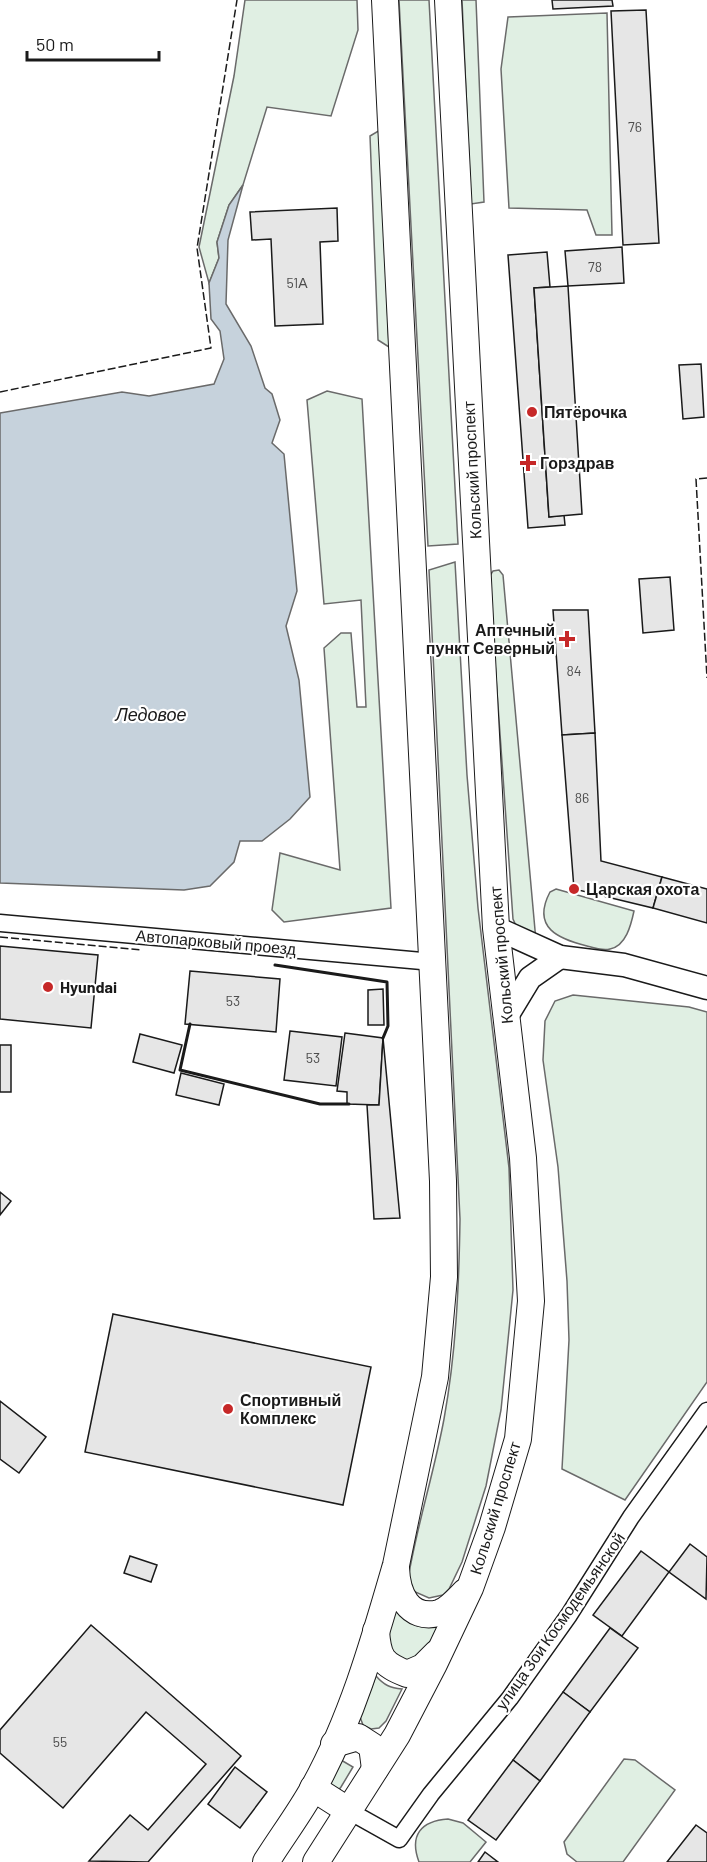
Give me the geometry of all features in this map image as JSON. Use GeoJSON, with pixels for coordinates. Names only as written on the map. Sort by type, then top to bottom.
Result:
{"type":"FeatureCollection","features":[{"type":"Feature","properties":{"kind":"main road","name":"Кольский проспект"},"geometry":{"type":"LineString","coordinates":[[316,1862],[349,1811],[360,1749],[351,1707],[396,1565],[435,1377],[444,1277],[443,1180],[385,0]]}},
{"type":"Feature","properties":{"kind":"main road","name":"Кольский проспект"},"geometry":{"type":"LineString","coordinates":[[266,1862],[313,1788],[360,1749],[397,1735],[442,1649],[470,1588],[492,1527],[518,1439],[531,1301],[523,1158],[496,928],[448,0]]}},
{"type":"Feature","properties":{"kind":"main road"},"geometry":{"type":"LineString","coordinates":[[396,1565],[396,1584],[402,1600],[420,1613],[439,1613],[470,1588]]}},
{"type":"Feature","properties":{"kind":"main road"},"geometry":{"type":"LineString","coordinates":[[376,1631],[378,1653],[389,1667],[407,1674],[423,1667],[442,1649]]}},
{"type":"Feature","properties":{"kind":"main road"},"geometry":{"type":"LineString","coordinates":[[313,1788],[349,1811]]}},
{"type":"Feature","properties":{"kind":"street","name":"Автопарковый проезд"},"geometry":{"type":"LineString","coordinates":[[0,923],[432,962]]}},
{"type":"Feature","properties":{"kind":"street"},"geometry":{"type":"LineString","coordinates":[[496,928],[560,957],[624,965],[707,988]]}},
{"type":"Feature","properties":{"kind":"street"},"geometry":{"type":"LineString","coordinates":[[507,1016],[530,978],[560,957]]}},
{"type":"Feature","properties":{"kind":"street","name":"улица Зои Космодемьянской"},"geometry":{"type":"LineString","coordinates":[[349,1811],[399,1839],[431,1794],[516,1689],[569,1615],[631,1517],[707,1411]]}},
{"type":"Feature","properties":{"kind":"green space"},"geometry":{"type":"Polygon","coordinates":[[[245,0],[357,0],[358,30],[331,116],[267,107],[243,185],[229,205],[217,242],[219,258],[209,283],[199,247],[234,76],[245,0]]]}},
{"type":"Feature","properties":{"kind":"green space"},"geometry":{"type":"Polygon","coordinates":[[[399,0],[429,0],[458,544],[428,546],[399,0]]]}},
{"type":"Feature","properties":{"kind":"green space"},"geometry":{"type":"Polygon","coordinates":[[[462,0],[476,0],[484,202],[471,204],[462,0]]]}},
{"type":"Feature","properties":{"kind":"green space"},"geometry":{"type":"Polygon","coordinates":[[[607,13],[612,235],[596,235],[587,210],[509,208],[501,69],[508,17],[607,13]]]}},
{"type":"Feature","properties":{"kind":"green space"},"geometry":{"type":"Polygon","coordinates":[[[380,130],[389,347],[378,340],[370,136],[380,130]]]}},
{"type":"Feature","properties":{"kind":"green space"},"geometry":{"type":"Polygon","coordinates":[[[327,391],[362,399],[391,908],[284,922],[272,910],[280,853],[340,870],[324,648],[341,633],[351,633],[357,707],[366,707],[361,600],[324,604],[307,400],[327,391]]]}},
{"type":"Feature","properties":{"kind":"green space"},"geometry":{"type":"Polygon","coordinates":[[[455,562],[467,775],[478,908],[509,1168],[513,1290],[501,1410],[486,1486],[462,1562],[449,1589],[443,1595],[429,1598],[413,1591],[408,1579],[448,1394],[456,1319],[460,1219],[429,570],[455,562]]]}},
{"type":"Feature","properties":{"kind":"green space"},"geometry":{"type":"Polygon","coordinates":[[[499,570],[503,575],[536,941],[518,930],[513,919],[489,577],[493,571],[499,570]]]}},
{"type":"Feature","properties":{"kind":"green space"},"geometry":{"type":"Polygon","coordinates":[[[556,889],[634,911],[624,939],[616,947],[604,950],[567,940],[551,930],[544,915],[545,904],[550,892],[556,889]]]}},
{"type":"Feature","properties":{"kind":"green space"},"geometry":{"type":"Polygon","coordinates":[[[573,995],[689,1007],[707,1012],[707,1382],[625,1500],[562,1469],[569,1340],[567,1281],[558,1167],[543,1060],[545,1021],[555,1001],[573,995]]]}},
{"type":"Feature","properties":{"kind":"green space"},"geometry":{"type":"Polygon","coordinates":[[[397,1605],[401,1613],[416,1625],[428,1626],[444,1623],[417,1662],[400,1661],[383,1639],[397,1605]]]}},
{"type":"Feature","properties":{"kind":"green space"},"geometry":{"type":"Polygon","coordinates":[[[376,1676],[394,1688],[402,1689],[386,1721],[379,1728],[371,1729],[363,1725],[360,1717],[376,1676]]]}},
{"type":"Feature","properties":{"kind":"green space"},"geometry":{"type":"Polygon","coordinates":[[[624,1759],[635,1760],[675,1790],[623,1862],[577,1862],[567,1854],[564,1842],[624,1759]]]}},
{"type":"Feature","properties":{"kind":"green space"},"geometry":{"type":"Polygon","coordinates":[[[341,1760],[353,1767],[335,1794],[328,1790],[341,1760]]]}},
{"type":"Feature","properties":{"kind":"green space"},"geometry":{"type":"Polygon","coordinates":[[[448,1819],[463,1823],[486,1842],[470,1862],[419,1862],[416,1844],[420,1831],[431,1823],[448,1819]]]}},
{"type":"Feature","properties":{"kind":"water","name":"Ледовое"},"geometry":{"type":"Polygon","coordinates":[[[243,185],[228,240],[226,304],[251,346],[265,388],[272,394],[280,420],[272,443],[284,454],[297,591],[286,626],[299,680],[310,797],[290,819],[262,841],[240,841],[234,862],[210,886],[184,890],[0,883],[0,413],[122,392],[149,396],[214,384],[224,359],[220,331],[211,319],[209,283],[219,258],[217,242],[229,205],[243,185]]]}},
{"type":"Feature","properties":{"kind":"building"},"geometry":{"type":"Polygon","coordinates":[[[552,0],[612,0],[613,6],[553,9],[552,0]]]}},
{"type":"Feature","properties":{"kind":"building"},"geometry":{"type":"Polygon","coordinates":[[[646,10],[659,243],[623,245],[611,11],[646,10]]]}},
{"type":"Feature","properties":{"kind":"building"},"geometry":{"type":"Polygon","coordinates":[[[337,208],[338,241],[320,242],[323,324],[275,326],[271,239],[252,240],[250,212],[337,208]]]}},
{"type":"Feature","properties":{"kind":"building"},"geometry":{"type":"Polygon","coordinates":[[[622,247],[624,283],[568,286],[565,251],[622,247]]]}},
{"type":"Feature","properties":{"kind":"building"},"geometry":{"type":"Polygon","coordinates":[[[547,252],[550,287],[534,288],[549,517],[564,515],[565,525],[528,528],[508,255],[547,252]]]}},
{"type":"Feature","properties":{"kind":"building"},"geometry":{"type":"Polygon","coordinates":[[[568,286],[582,514],[549,517],[534,288],[568,286]]]}},
{"type":"Feature","properties":{"kind":"building"},"geometry":{"type":"Polygon","coordinates":[[[701,364],[704,417],[683,419],[679,365],[701,364]]]}},
{"type":"Feature","properties":{"kind":"building"},"geometry":{"type":"Polygon","coordinates":[[[670,577],[674,630],[643,633],[639,579],[670,577]]]}},
{"type":"Feature","properties":{"kind":"building"},"geometry":{"type":"Polygon","coordinates":[[[553,610],[588,610],[595,733],[562,735],[553,610]]]}},
{"type":"Feature","properties":{"kind":"building"},"geometry":{"type":"Polygon","coordinates":[[[595,733],[601,861],[662,877],[653,908],[574,889],[562,735],[595,733]]]}},
{"type":"Feature","properties":{"kind":"building"},"geometry":{"type":"Polygon","coordinates":[[[662,877],[707,889],[707,923],[653,908],[662,877]]]}},
{"type":"Feature","properties":{"kind":"building","name":"Hyundai"},"geometry":{"type":"Polygon","coordinates":[[[0,946],[98,955],[91,1028],[0,1019],[0,946]]]}},
{"type":"Feature","properties":{"kind":"building"},"geometry":{"type":"Polygon","coordinates":[[[190,971],[280,979],[276,1032],[185,1024],[190,971]]]}},
{"type":"Feature","properties":{"kind":"building"},"geometry":{"type":"Polygon","coordinates":[[[383,989],[384,1025],[368,1025],[368,990],[383,989]]]}},
{"type":"Feature","properties":{"kind":"building"},"geometry":{"type":"Polygon","coordinates":[[[290,1031],[342,1037],[336,1086],[284,1080],[290,1031]]]}},
{"type":"Feature","properties":{"kind":"building"},"geometry":{"type":"Polygon","coordinates":[[[345,1033],[383,1038],[379,1105],[347,1104],[347,1092],[337,1091],[345,1033]]]}},
{"type":"Feature","properties":{"kind":"building"},"geometry":{"type":"Polygon","coordinates":[[[140,1034],[182,1045],[174,1073],[133,1062],[140,1034]]]}},
{"type":"Feature","properties":{"kind":"building"},"geometry":{"type":"Polygon","coordinates":[[[383,1038],[400,1218],[374,1219],[367,1105],[379,1105],[383,1038]]]}},
{"type":"Feature","properties":{"kind":"building"},"geometry":{"type":"Polygon","coordinates":[[[0,1045],[11,1045],[11,1092],[0,1092],[0,1045]]]}},
{"type":"Feature","properties":{"kind":"building"},"geometry":{"type":"Polygon","coordinates":[[[181,1073],[224,1084],[219,1105],[176,1095],[181,1073]]]}},
{"type":"Feature","properties":{"kind":"building"},"geometry":{"type":"Polygon","coordinates":[[[0,1192],[11,1201],[0,1215],[0,1192]]]}},
{"type":"Feature","properties":{"kind":"building","name":"Спортивный Комплекс"},"geometry":{"type":"Polygon","coordinates":[[[113,1314],[371,1367],[343,1505],[85,1452],[113,1314]]]}},
{"type":"Feature","properties":{"kind":"building"},"geometry":{"type":"Polygon","coordinates":[[[0,1401],[46,1437],[19,1473],[0,1459],[0,1401]]]}},
{"type":"Feature","properties":{"kind":"building"},"geometry":{"type":"Polygon","coordinates":[[[690,1544],[707,1557],[706,1599],[669,1572],[690,1544]]]}},
{"type":"Feature","properties":{"kind":"building"},"geometry":{"type":"Polygon","coordinates":[[[641,1551],[669,1572],[622,1636],[593,1615],[641,1551]]]}},
{"type":"Feature","properties":{"kind":"building"},"geometry":{"type":"Polygon","coordinates":[[[130,1556],[157,1565],[151,1582],[124,1573],[130,1556]]]}},
{"type":"Feature","properties":{"kind":"building"},"geometry":{"type":"Polygon","coordinates":[[[91,1625],[241,1756],[148,1862],[89,1861],[130,1815],[148,1830],[206,1764],[146,1712],[63,1808],[0,1753],[0,1730],[91,1625]]]}},
{"type":"Feature","properties":{"kind":"building"},"geometry":{"type":"Polygon","coordinates":[[[610,1628],[638,1648],[590,1712],[563,1692],[610,1628]]]}},
{"type":"Feature","properties":{"kind":"building"},"geometry":{"type":"Polygon","coordinates":[[[563,1692],[590,1712],[540,1781],[513,1760],[563,1692]]]}},
{"type":"Feature","properties":{"kind":"building"},"geometry":{"type":"Polygon","coordinates":[[[513,1760],[540,1781],[496,1840],[468,1820],[513,1760]]]}},
{"type":"Feature","properties":{"kind":"building"},"geometry":{"type":"Polygon","coordinates":[[[235,1767],[267,1792],[240,1828],[208,1804],[235,1767]]]}},
{"type":"Feature","properties":{"kind":"building"},"geometry":{"type":"Polygon","coordinates":[[[696,1825],[707,1833],[707,1862],[667,1862],[696,1825]]]}},
{"type":"Feature","properties":{"kind":"building"},"geometry":{"type":"Polygon","coordinates":[[[485,1852],[498,1862],[478,1862],[485,1852]]]}},
{"type":"Feature","properties":{"kind":"fence"},"geometry":{"type":"LineString","coordinates":[[0,392],[211,348],[197,248],[237,0]]}},
{"type":"Feature","properties":{"kind":"fence"},"geometry":{"type":"LineString","coordinates":[[707,478],[696,479],[707,678]]}},
{"type":"Feature","properties":{"kind":"fence"},"geometry":{"type":"LineString","coordinates":[[0,937],[141,950]]}},
{"type":"Feature","properties":{"kind":"wall"},"geometry":{"type":"LineString","coordinates":[[275,965],[387,982],[388,1026],[383,1038]]}},
{"type":"Feature","properties":{"kind":"wall"},"geometry":{"type":"LineString","coordinates":[[190,1024],[180,1070],[320,1104],[349,1104]]}},
{"type":"Feature","properties":{"kind":"place","name":"Пятёрочка"},"geometry":{"type":"Point","coordinates":[532,412]}},
{"type":"Feature","properties":{"kind":"place","name":"Горздрав"},"geometry":{"type":"Point","coordinates":[528,463]}},
{"type":"Feature","properties":{"kind":"place","name":"Аптечный пункт Северный"},"geometry":{"type":"Point","coordinates":[567,639]}},
{"type":"Feature","properties":{"kind":"place","name":"Царская охота"},"geometry":{"type":"Point","coordinates":[574,889]}},
{"type":"Feature","properties":{"kind":"place","name":"Hyundai"},"geometry":{"type":"Point","coordinates":[48,987]}},
{"type":"Feature","properties":{"kind":"place","name":"Спортивный Комплекс"},"geometry":{"type":"Point","coordinates":[228,1409]}}]}
